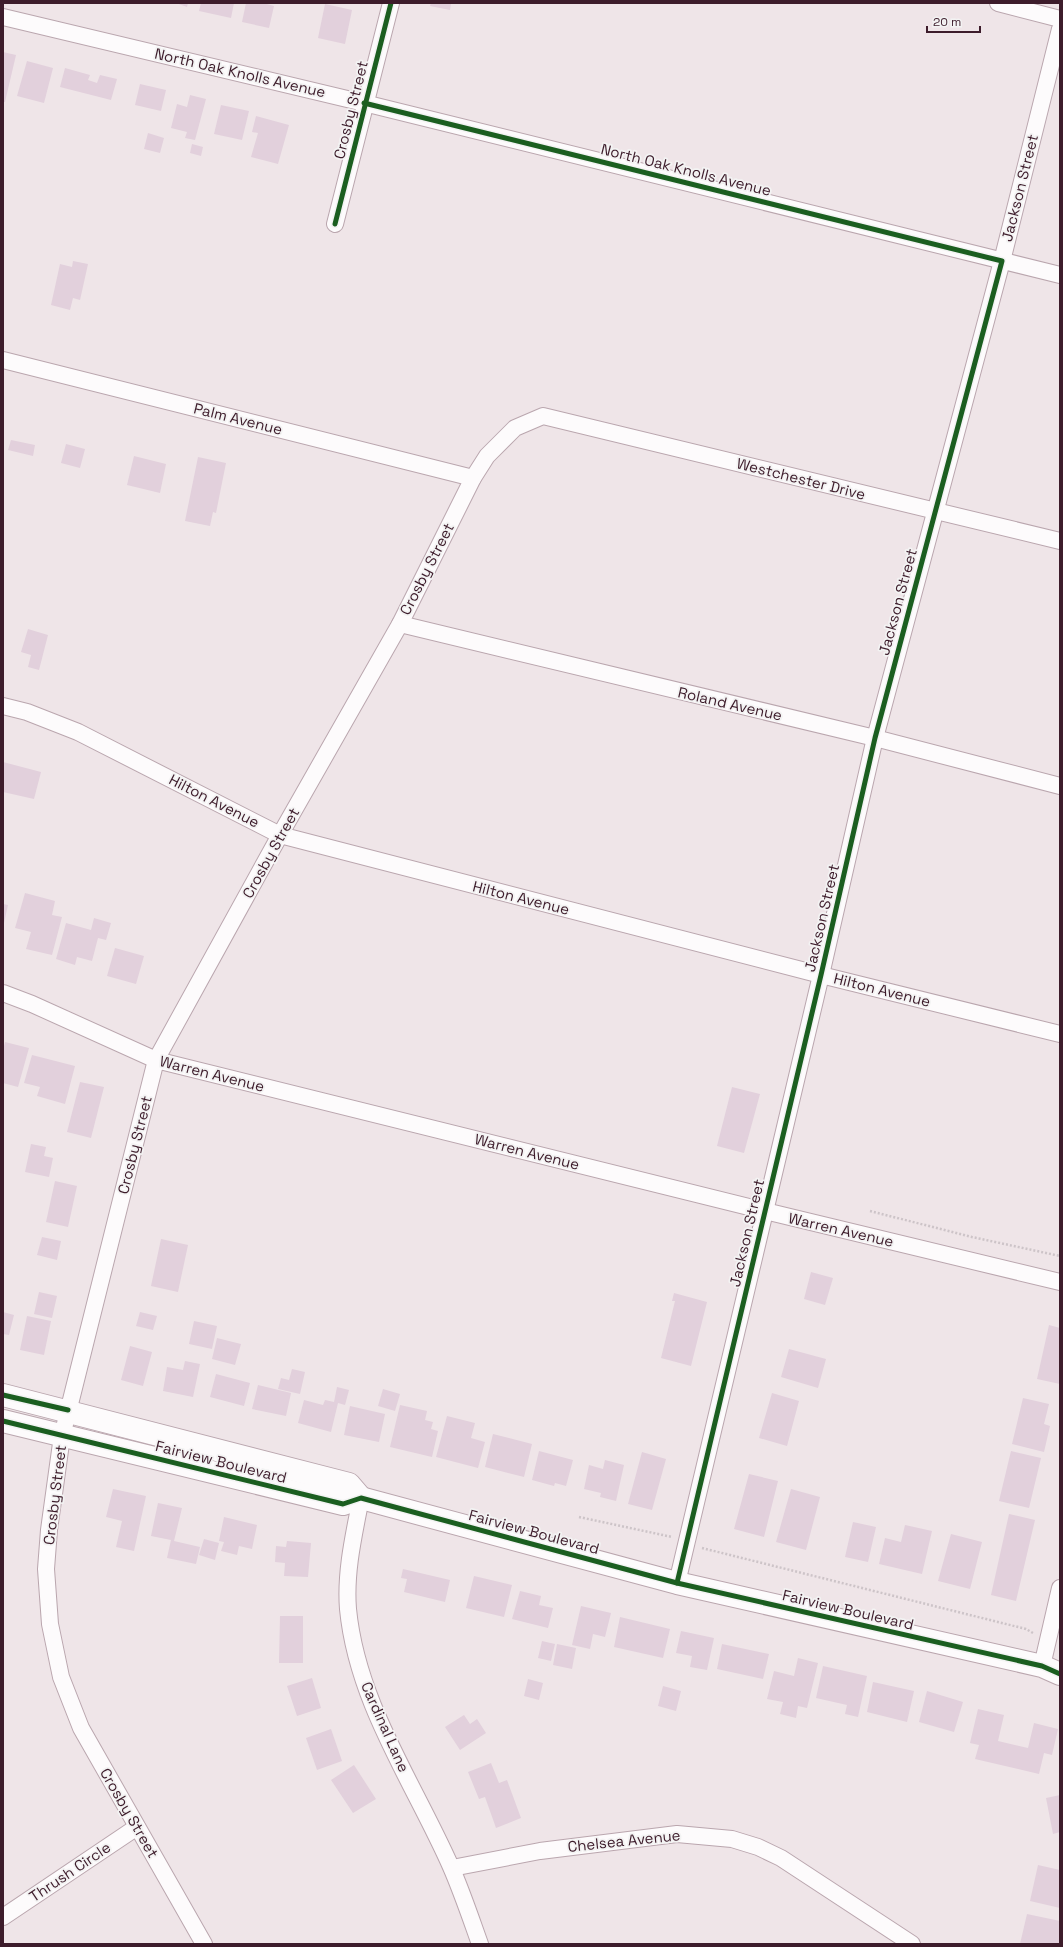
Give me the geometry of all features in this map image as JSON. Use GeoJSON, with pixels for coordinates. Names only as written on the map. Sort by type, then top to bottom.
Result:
{"type":"FeatureCollection","features":[{"type":"Feature","properties":{"kind":"street","name":"Crosby Street"},"geometry":{"type":"LineString","coordinates":[[335,224],[364,103],[391,3]]}},
{"type":"Feature","properties":{"kind":"street"},"geometry":{"type":"LineString","coordinates":[[998,3],[1060,18]]}},
{"type":"Feature","properties":{"kind":"street","name":"North Oak Knolls Avenue"},"geometry":{"type":"LineString","coordinates":[[3,17],[364,103],[1060,275]]}},
{"type":"Feature","properties":{"kind":"street","name":"Jackson Street"},"geometry":{"type":"LineString","coordinates":[[677,1583],[821,975],[875,738],[1002,261],[1060,29]]}},
{"type":"Feature","properties":{"kind":"street","name":"Palm Avenue"},"geometry":{"type":"LineString","coordinates":[[3,360],[473,478]]}},
{"type":"Feature","properties":{"kind":"street","name":"Crosby Street"},"geometry":{"type":"LineString","coordinates":[[204,1944],[81,1728],[61,1677],[50,1624],[46,1569],[49,1530],[62,1436],[156,1060],[280,835],[400,624],[473,478],[487,456],[515,428],[543,416]]}},
{"type":"Feature","properties":{"kind":"street","name":"Westchester Drive"},"geometry":{"type":"LineString","coordinates":[[543,416],[934,512],[1060,541]]}},
{"type":"Feature","properties":{"kind":"street","name":"Roland Avenue"},"geometry":{"type":"LineString","coordinates":[[400,624],[875,738],[1060,786]]}},
{"type":"Feature","properties":{"kind":"street","name":"Hilton Avenue"},"geometry":{"type":"LineString","coordinates":[[3,706],[27,712],[78,732],[280,835],[821,975],[1060,1034]]}},
{"type":"Feature","properties":{"kind":"street","name":"Warren Avenue"},"geometry":{"type":"LineString","coordinates":[[3,993],[32,1004],[156,1060],[765,1211],[1060,1282]]}},
{"type":"Feature","properties":{"kind":"street","name":"Fairview Boulevard"},"geometry":{"type":"LineString","coordinates":[[3,1395],[68,1410],[349,1484],[361,1498]]}},
{"type":"Feature","properties":{"kind":"street","name":"Fairview Boulevard"},"geometry":{"type":"LineString","coordinates":[[3,1421],[343,1504],[361,1498],[677,1583],[1051,1670]]}},
{"type":"Feature","properties":{"kind":"street","name":"Cardinal Lane"},"geometry":{"type":"LineString","coordinates":[[361,1498],[350,1561],[347,1589],[348,1610],[363,1680],[378,1716],[452,1868],[480,1944]]}},
{"type":"Feature","properties":{"kind":"street"},"geometry":{"type":"LineString","coordinates":[[1051,1670],[1048,1640],[1060,1588]]}},
{"type":"Feature","properties":{"kind":"street","name":"Thrush Circle"},"geometry":{"type":"LineString","coordinates":[[3,1917],[137,1827]]}},
{"type":"Feature","properties":{"kind":"street","name":"Chelsea Avenue"},"geometry":{"type":"LineString","coordinates":[[452,1868],[540,1851],[677,1834],[732,1839],[758,1847],[781,1858],[912,1944]]}},
{"type":"Feature","properties":{"kind":"path"},"geometry":{"type":"LineString","coordinates":[[870,1211],[972,1237],[1060,1256]]}},
{"type":"Feature","properties":{"kind":"path"},"geometry":{"type":"LineString","coordinates":[[579,1517],[687,1540],[704,1549],[1026,1629],[1048,1640]]}},
{"type":"Feature","properties":{"kind":"building"},"geometry":{"type":"Polygon","coordinates":[[[176,3],[188,3],[187,7],[176,3]]]}},
{"type":"Feature","properties":{"kind":"building"},"geometry":{"type":"Polygon","coordinates":[[[201,3],[234,3],[231,18],[199,11],[201,3]]]}},
{"type":"Feature","properties":{"kind":"building"},"geometry":{"type":"Polygon","coordinates":[[[246,3],[263,3],[274,6],[269,28],[242,22],[246,3]]]}},
{"type":"Feature","properties":{"kind":"building"},"geometry":{"type":"Polygon","coordinates":[[[431,3],[451,3],[450,10],[430,6],[431,3]]]}},
{"type":"Feature","properties":{"kind":"building"},"geometry":{"type":"Polygon","coordinates":[[[325,4],[352,10],[345,44],[318,38],[325,4]]]}},
{"type":"Feature","properties":{"kind":"building"},"geometry":{"type":"Polygon","coordinates":[[[3,52],[16,55],[5,102],[3,102],[3,52]]]}},
{"type":"Feature","properties":{"kind":"building"},"geometry":{"type":"Polygon","coordinates":[[[27,61],[53,68],[44,103],[17,96],[27,61]]]}},
{"type":"Feature","properties":{"kind":"building"},"geometry":{"type":"Polygon","coordinates":[[[65,68],[90,75],[88,80],[97,83],[100,75],[117,79],[111,100],[60,87],[65,68]]]}},
{"type":"Feature","properties":{"kind":"building"},"geometry":{"type":"Polygon","coordinates":[[[140,84],[166,90],[161,111],[135,105],[140,84]]]}},
{"type":"Feature","properties":{"kind":"building"},"geometry":{"type":"Polygon","coordinates":[[[190,95],[206,99],[195,140],[185,138],[187,132],[171,128],[177,104],[187,107],[190,95]]]}},
{"type":"Feature","properties":{"kind":"building"},"geometry":{"type":"Polygon","coordinates":[[[221,105],[249,111],[242,140],[214,134],[221,105]]]}},
{"type":"Feature","properties":{"kind":"building"},"geometry":{"type":"Polygon","coordinates":[[[256,116],[289,125],[278,164],[251,157],[258,133],[252,132],[256,116]]]}},
{"type":"Feature","properties":{"kind":"building"},"geometry":{"type":"Polygon","coordinates":[[[148,133],[164,138],[160,153],[144,149],[148,133]]]}},
{"type":"Feature","properties":{"kind":"building"},"geometry":{"type":"Polygon","coordinates":[[[192,144],[203,147],[201,156],[190,153],[192,144]]]}},
{"type":"Feature","properties":{"kind":"building"},"geometry":{"type":"Polygon","coordinates":[[[73,261],[88,264],[80,300],[73,298],[70,310],[51,305],[60,264],[72,267],[73,261]]]}},
{"type":"Feature","properties":{"kind":"building"},"geometry":{"type":"Polygon","coordinates":[[[11,440],[35,445],[33,456],[8,450],[11,440]]]}},
{"type":"Feature","properties":{"kind":"building"},"geometry":{"type":"Polygon","coordinates":[[[66,444],[85,449],[80,468],[61,463],[66,444]]]}},
{"type":"Feature","properties":{"kind":"building"},"geometry":{"type":"Polygon","coordinates":[[[134,456],[166,464],[160,493],[127,485],[134,456]]]}},
{"type":"Feature","properties":{"kind":"building"},"geometry":{"type":"Polygon","coordinates":[[[198,457],[226,463],[216,513],[213,512],[210,526],[185,521],[198,457]]]}},
{"type":"Feature","properties":{"kind":"building"},"geometry":{"type":"Polygon","coordinates":[[[28,629],[48,635],[39,670],[28,667],[31,655],[21,652],[28,629]]]}},
{"type":"Feature","properties":{"kind":"building"},"geometry":{"type":"Polygon","coordinates":[[[3,762],[41,772],[34,799],[3,792],[3,762]]]}},
{"type":"Feature","properties":{"kind":"building"},"geometry":{"type":"Polygon","coordinates":[[[25,893],[55,901],[52,915],[62,917],[52,955],[26,949],[31,932],[15,928],[25,893]]]}},
{"type":"Feature","properties":{"kind":"building"},"geometry":{"type":"Polygon","coordinates":[[[3,904],[8,905],[4,923],[3,923],[3,904]]]}},
{"type":"Feature","properties":{"kind":"building"},"geometry":{"type":"Polygon","coordinates":[[[94,918],[111,923],[106,940],[98,938],[92,961],[77,957],[75,965],[56,959],[66,923],[91,930],[94,918]]]}},
{"type":"Feature","properties":{"kind":"building"},"geometry":{"type":"Polygon","coordinates":[[[115,948],[144,956],[136,984],[107,976],[115,948]]]}},
{"type":"Feature","properties":{"kind":"building"},"geometry":{"type":"Polygon","coordinates":[[[5,1042],[29,1048],[18,1087],[3,1083],[3,1050],[5,1042]]]}},
{"type":"Feature","properties":{"kind":"building"},"geometry":{"type":"Polygon","coordinates":[[[32,1055],[75,1066],[65,1104],[37,1096],[40,1087],[24,1083],[32,1055]]]}},
{"type":"Feature","properties":{"kind":"building"},"geometry":{"type":"Polygon","coordinates":[[[80,1082],[104,1087],[91,1138],[67,1132],[80,1082]]]}},
{"type":"Feature","properties":{"kind":"building"},"geometry":{"type":"Polygon","coordinates":[[[732,1087],[760,1094],[744,1153],[717,1146],[732,1087]]]}},
{"type":"Feature","properties":{"kind":"building"},"geometry":{"type":"Polygon","coordinates":[[[31,1144],[46,1147],[44,1156],[53,1158],[49,1177],[25,1172],[31,1144]]]}},
{"type":"Feature","properties":{"kind":"building"},"geometry":{"type":"Polygon","coordinates":[[[55,1181],[77,1186],[68,1227],[46,1222],[55,1181]]]}},
{"type":"Feature","properties":{"kind":"building"},"geometry":{"type":"Polygon","coordinates":[[[42,1237],[61,1241],[57,1260],[37,1255],[42,1237]]]}},
{"type":"Feature","properties":{"kind":"building"},"geometry":{"type":"Polygon","coordinates":[[[161,1239],[188,1245],[178,1292],[151,1286],[161,1239]]]}},
{"type":"Feature","properties":{"kind":"building"},"geometry":{"type":"Polygon","coordinates":[[[811,1272],[833,1278],[825,1305],[804,1299],[811,1272]]]}},
{"type":"Feature","properties":{"kind":"building"},"geometry":{"type":"Polygon","coordinates":[[[39,1292],[57,1296],[52,1318],[34,1314],[39,1292]]]}},
{"type":"Feature","properties":{"kind":"building"},"geometry":{"type":"Polygon","coordinates":[[[674,1293],[707,1302],[691,1366],[661,1358],[675,1301],[672,1301],[674,1293]]]}},
{"type":"Feature","properties":{"kind":"building"},"geometry":{"type":"Polygon","coordinates":[[[3,1312],[14,1315],[9,1335],[3,1334],[3,1312]]]}},
{"type":"Feature","properties":{"kind":"building"},"geometry":{"type":"Polygon","coordinates":[[[140,1312],[157,1316],[153,1330],[136,1326],[140,1312]]]}},
{"type":"Feature","properties":{"kind":"building"},"geometry":{"type":"Polygon","coordinates":[[[27,1316],[51,1321],[44,1355],[20,1350],[27,1316]]]}},
{"type":"Feature","properties":{"kind":"building"},"geometry":{"type":"Polygon","coordinates":[[[194,1321],[217,1326],[212,1349],[189,1344],[194,1321]]]}},
{"type":"Feature","properties":{"kind":"building"},"geometry":{"type":"Polygon","coordinates":[[[1049,1325],[1060,1328],[1060,1384],[1037,1379],[1049,1325]]]}},
{"type":"Feature","properties":{"kind":"building"},"geometry":{"type":"Polygon","coordinates":[[[217,1338],[241,1344],[235,1365],[212,1359],[217,1338]]]}},
{"type":"Feature","properties":{"kind":"building"},"geometry":{"type":"Polygon","coordinates":[[[130,1346],[152,1352],[143,1386],[121,1380],[130,1346]]]}},
{"type":"Feature","properties":{"kind":"building"},"geometry":{"type":"Polygon","coordinates":[[[789,1349],[826,1359],[818,1388],[781,1377],[789,1349]]]}},
{"type":"Feature","properties":{"kind":"building"},"geometry":{"type":"Polygon","coordinates":[[[185,1361],[200,1364],[193,1397],[163,1391],[167,1367],[183,1370],[185,1361]]]}},
{"type":"Feature","properties":{"kind":"building"},"geometry":{"type":"Polygon","coordinates":[[[292,1369],[305,1372],[300,1394],[278,1389],[281,1378],[289,1380],[292,1369]]]}},
{"type":"Feature","properties":{"kind":"building"},"geometry":{"type":"Polygon","coordinates":[[[216,1374],[250,1383],[244,1406],[210,1397],[216,1374]]]}},
{"type":"Feature","properties":{"kind":"building"},"geometry":{"type":"Polygon","coordinates":[[[258,1385],[291,1393],[286,1416],[252,1409],[258,1385]]]}},
{"type":"Feature","properties":{"kind":"building"},"geometry":{"type":"Polygon","coordinates":[[[337,1387],[349,1390],[345,1405],[338,1403],[331,1432],[298,1423],[304,1400],[323,1405],[325,1400],[334,1402],[337,1387]]]}},
{"type":"Feature","properties":{"kind":"building"},"geometry":{"type":"Polygon","coordinates":[[[383,1389],[400,1394],[395,1411],[378,1406],[383,1389]]]}},
{"type":"Feature","properties":{"kind":"building"},"geometry":{"type":"Polygon","coordinates":[[[772,1393],[799,1401],[787,1446],[759,1438],[772,1393]]]}},
{"type":"Feature","properties":{"kind":"building"},"geometry":{"type":"Polygon","coordinates":[[[1023,1398],[1049,1404],[1044,1424],[1050,1426],[1044,1452],[1012,1444],[1023,1398]]]}},
{"type":"Feature","properties":{"kind":"building"},"geometry":{"type":"Polygon","coordinates":[[[400,1405],[427,1411],[425,1420],[433,1422],[431,1429],[438,1431],[432,1457],[390,1447],[400,1405]]]}},
{"type":"Feature","properties":{"kind":"building"},"geometry":{"type":"Polygon","coordinates":[[[350,1406],[385,1414],[379,1442],[344,1435],[350,1406]]]}},
{"type":"Feature","properties":{"kind":"building"},"geometry":{"type":"Polygon","coordinates":[[[447,1416],[475,1423],[471,1438],[485,1442],[478,1468],[436,1457],[447,1416]]]}},
{"type":"Feature","properties":{"kind":"building"},"geometry":{"type":"Polygon","coordinates":[[[493,1434],[532,1444],[524,1477],[485,1467],[493,1434]]]}},
{"type":"Feature","properties":{"kind":"building"},"geometry":{"type":"Polygon","coordinates":[[[539,1451],[573,1460],[566,1486],[555,1483],[554,1486],[532,1480],[539,1451]]]}},
{"type":"Feature","properties":{"kind":"building"},"geometry":{"type":"Polygon","coordinates":[[[1011,1451],[1041,1458],[1029,1508],[999,1501],[1011,1451]]]}},
{"type":"Feature","properties":{"kind":"building"},"geometry":{"type":"Polygon","coordinates":[[[642,1452],[666,1459],[652,1510],[628,1504],[642,1452]]]}},
{"type":"Feature","properties":{"kind":"building"},"geometry":{"type":"Polygon","coordinates":[[[605,1460],[624,1465],[616,1501],[600,1497],[601,1493],[584,1489],[589,1465],[603,1469],[605,1460]]]}},
{"type":"Feature","properties":{"kind":"building"},"geometry":{"type":"Polygon","coordinates":[[[749,1474],[778,1481],[764,1537],[734,1529],[749,1474]]]}},
{"type":"Feature","properties":{"kind":"building"},"geometry":{"type":"Polygon","coordinates":[[[113,1489],[146,1496],[134,1551],[116,1547],[122,1521],[106,1517],[113,1489]]]}},
{"type":"Feature","properties":{"kind":"building"},"geometry":{"type":"Polygon","coordinates":[[[791,1489],[820,1497],[806,1550],[776,1542],[791,1489]]]}},
{"type":"Feature","properties":{"kind":"building"},"geometry":{"type":"Polygon","coordinates":[[[158,1503],[182,1508],[174,1541],[200,1547],[196,1564],[167,1558],[171,1540],[151,1536],[158,1503]]]}},
{"type":"Feature","properties":{"kind":"building"},"geometry":{"type":"Polygon","coordinates":[[[1009,1514],[1035,1520],[1016,1601],[991,1595],[1009,1514]]]}},
{"type":"Feature","properties":{"kind":"building"},"geometry":{"type":"Polygon","coordinates":[[[224,1517],[257,1525],[252,1549],[239,1546],[237,1555],[221,1551],[224,1542],[219,1541],[224,1517]]]}},
{"type":"Feature","properties":{"kind":"building"},"geometry":{"type":"Polygon","coordinates":[[[853,1522],[876,1527],[868,1562],[845,1557],[853,1522]]]}},
{"type":"Feature","properties":{"kind":"building"},"geometry":{"type":"Polygon","coordinates":[[[905,1525],[932,1531],[922,1574],[879,1564],[885,1538],[901,1542],[905,1525]]]}},
{"type":"Feature","properties":{"kind":"building"},"geometry":{"type":"Polygon","coordinates":[[[951,1534],[982,1542],[970,1589],[938,1581],[951,1534]]]}},
{"type":"Feature","properties":{"kind":"building"},"geometry":{"type":"Polygon","coordinates":[[[204,1539],[219,1543],[215,1560],[199,1555],[204,1539]]]}},
{"type":"Feature","properties":{"kind":"building"},"geometry":{"type":"Polygon","coordinates":[[[287,1541],[311,1543],[308,1577],[284,1576],[285,1563],[275,1562],[276,1546],[286,1547],[287,1541]]]}},
{"type":"Feature","properties":{"kind":"building"},"geometry":{"type":"Polygon","coordinates":[[[403,1569],[450,1580],[445,1602],[404,1592],[407,1579],[401,1578],[403,1569]]]}},
{"type":"Feature","properties":{"kind":"building"},"geometry":{"type":"Polygon","coordinates":[[[474,1576],[512,1585],[504,1617],[466,1608],[474,1576]]]}},
{"type":"Feature","properties":{"kind":"building"},"geometry":{"type":"Polygon","coordinates":[[[520,1591],[541,1596],[539,1605],[553,1608],[548,1628],[512,1619],[520,1591]]]}},
{"type":"Feature","properties":{"kind":"building"},"geometry":{"type":"Polygon","coordinates":[[[581,1606],[611,1613],[605,1637],[593,1634],[590,1649],[572,1645],[581,1606]]]}},
{"type":"Feature","properties":{"kind":"building"},"geometry":{"type":"Polygon","coordinates":[[[280,1616],[303,1616],[303,1663],[279,1663],[280,1616]]]}},
{"type":"Feature","properties":{"kind":"building"},"geometry":{"type":"Polygon","coordinates":[[[620,1617],[670,1629],[663,1658],[614,1647],[620,1617]]]}},
{"type":"Feature","properties":{"kind":"building"},"geometry":{"type":"Polygon","coordinates":[[[681,1631],[714,1638],[707,1670],[690,1667],[692,1656],[676,1653],[681,1631]]]}},
{"type":"Feature","properties":{"kind":"building"},"geometry":{"type":"Polygon","coordinates":[[[542,1641],[555,1644],[551,1661],[538,1658],[542,1641]]]}},
{"type":"Feature","properties":{"kind":"building"},"geometry":{"type":"Polygon","coordinates":[[[557,1644],[576,1648],[572,1669],[553,1665],[557,1644]]]}},
{"type":"Feature","properties":{"kind":"building"},"geometry":{"type":"Polygon","coordinates":[[[722,1644],[769,1654],[763,1679],[717,1669],[722,1644]]]}},
{"type":"Feature","properties":{"kind":"building"},"geometry":{"type":"Polygon","coordinates":[[[798,1658],[818,1663],[807,1708],[798,1706],[796,1718],[780,1714],[783,1702],[767,1699],[774,1671],[794,1676],[798,1658]]]}},
{"type":"Feature","properties":{"kind":"building"},"geometry":{"type":"Polygon","coordinates":[[[823,1666],[867,1676],[858,1717],[845,1714],[847,1705],[816,1698],[823,1666]]]}},
{"type":"Feature","properties":{"kind":"building"},"geometry":{"type":"Polygon","coordinates":[[[312,1678],[321,1708],[297,1716],[287,1686],[312,1678]]]}},
{"type":"Feature","properties":{"kind":"building"},"geometry":{"type":"Polygon","coordinates":[[[528,1679],[543,1683],[539,1700],[524,1696],[528,1679]]]}},
{"type":"Feature","properties":{"kind":"building"},"geometry":{"type":"Polygon","coordinates":[[[873,1682],[914,1691],[907,1722],[867,1712],[873,1682]]]}},
{"type":"Feature","properties":{"kind":"building"},"geometry":{"type":"Polygon","coordinates":[[[663,1686],[681,1691],[676,1711],[658,1706],[663,1686]]]}},
{"type":"Feature","properties":{"kind":"building"},"geometry":{"type":"Polygon","coordinates":[[[927,1691],[963,1702],[954,1732],[919,1722],[927,1691]]]}},
{"type":"Feature","properties":{"kind":"building"},"geometry":{"type":"Polygon","coordinates":[[[978,1709],[1004,1715],[998,1741],[1028,1748],[1034,1723],[1058,1729],[1052,1755],[1044,1753],[1039,1774],[975,1759],[979,1745],[970,1743],[978,1709]]]}},
{"type":"Feature","properties":{"kind":"building"},"geometry":{"type":"Polygon","coordinates":[[[464,1715],[470,1724],[477,1719],[486,1733],[460,1750],[445,1727],[464,1715]]]}},
{"type":"Feature","properties":{"kind":"building"},"geometry":{"type":"Polygon","coordinates":[[[331,1729],[342,1761],[317,1770],[306,1738],[331,1729]]]}},
{"type":"Feature","properties":{"kind":"building"},"geometry":{"type":"Polygon","coordinates":[[[491,1763],[499,1783],[507,1780],[521,1818],[496,1828],[485,1797],[479,1799],[468,1772],[491,1763]]]}},
{"type":"Feature","properties":{"kind":"building"},"geometry":{"type":"Polygon","coordinates":[[[354,1765],[376,1799],[353,1813],[331,1780],[354,1765]]]}},
{"type":"Feature","properties":{"kind":"building"},"geometry":{"type":"Polygon","coordinates":[[[1060,1795],[1060,1832],[1053,1834],[1046,1798],[1060,1795]]]}},
{"type":"Feature","properties":{"kind":"building"},"geometry":{"type":"Polygon","coordinates":[[[1038,1865],[1060,1870],[1060,1908],[1030,1901],[1038,1865]]]}},
{"type":"Feature","properties":{"kind":"building"},"geometry":{"type":"Polygon","coordinates":[[[1027,1914],[1060,1921],[1060,1944],[1020,1944],[1027,1914]]]}},
{"type":"Feature","properties":{"kind":"cycle path"},"geometry":{"type":"LineString","coordinates":[[335,224],[391,3]]}},
{"type":"Feature","properties":{"kind":"cycle path"},"geometry":{"type":"LineString","coordinates":[[364,103],[1002,261],[875,738],[821,975],[677,1583]]}},
{"type":"Feature","properties":{"kind":"cycle path"},"geometry":{"type":"LineString","coordinates":[[3,1395],[68,1410]]}},
{"type":"Feature","properties":{"kind":"cycle path"},"geometry":{"type":"LineString","coordinates":[[3,1421],[343,1504],[361,1498],[677,1583],[1042,1666],[1060,1674]]}}]}
